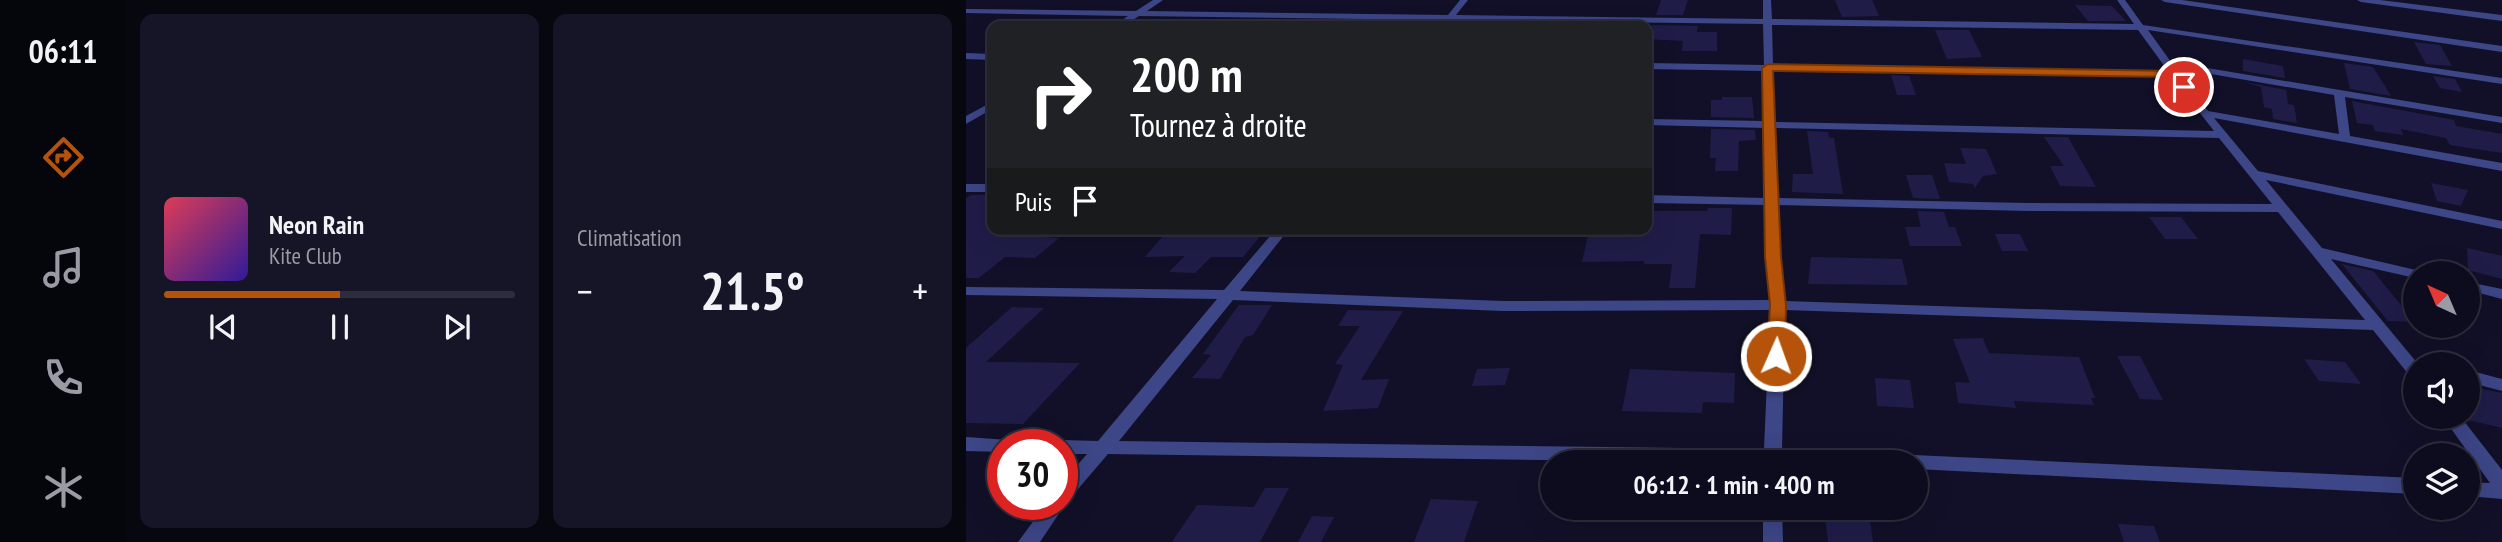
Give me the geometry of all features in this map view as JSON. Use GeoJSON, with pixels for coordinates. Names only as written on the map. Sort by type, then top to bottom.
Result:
{"type":"FeatureCollection","features":[{"type":"Feature","properties":{"kind":"street"},"geometry":{"type":"LineString","coordinates":[[1125,21],[1159,0]]}},
{"type":"Feature","properties":{"kind":"street"},"geometry":{"type":"LineString","coordinates":[[1447,21],[1464,0]]}},
{"type":"Feature","properties":{"kind":"street"},"geometry":{"type":"LineString","coordinates":[[1767,0],[1773,257],[1778,305],[1773,450]]}},
{"type":"Feature","properties":{"kind":"street"},"geometry":{"type":"LineString","coordinates":[[2120,0],[2204,113],[2403,353]]}},
{"type":"Feature","properties":{"kind":"street"},"geometry":{"type":"LineString","coordinates":[[2165,0],[2502,49]]}},
{"type":"Feature","properties":{"kind":"street"},"geometry":{"type":"LineString","coordinates":[[2361,0],[2502,18]]}},
{"type":"Feature","properties":{"kind":"street"},"geometry":{"type":"LineString","coordinates":[[966,11],[1768,19],[2142,27],[2502,81]]}},
{"type":"Feature","properties":{"kind":"street"},"geometry":{"type":"LineString","coordinates":[[966,56],[987,57]]}},
{"type":"Feature","properties":{"kind":"street"},"geometry":{"type":"LineString","coordinates":[[1652,66],[2171,69],[2502,120]]}},
{"type":"Feature","properties":{"kind":"street"},"geometry":{"type":"LineString","coordinates":[[2339,93],[2345,139]]}},
{"type":"Feature","properties":{"kind":"street"},"geometry":{"type":"LineString","coordinates":[[966,121],[987,108]]}},
{"type":"Feature","properties":{"kind":"street"},"geometry":{"type":"LineString","coordinates":[[966,113],[987,113]]}},
{"type":"Feature","properties":{"kind":"street"},"geometry":{"type":"LineString","coordinates":[[2204,113],[2502,167]]}},
{"type":"Feature","properties":{"kind":"street"},"geometry":{"type":"LineString","coordinates":[[1652,122],[2222,135]]}},
{"type":"Feature","properties":{"kind":"street"},"geometry":{"type":"LineString","coordinates":[[2254,174],[2502,225]]}},
{"type":"Feature","properties":{"kind":"street"},"geometry":{"type":"LineString","coordinates":[[966,188],[987,188]]}},
{"type":"Feature","properties":{"kind":"street"},"geometry":{"type":"LineString","coordinates":[[1652,199],[2282,208]]}},
{"type":"Feature","properties":{"kind":"street"},"geometry":{"type":"LineString","coordinates":[[1078,476],[1278,235]]}},
{"type":"Feature","properties":{"kind":"street"},"geometry":{"type":"LineString","coordinates":[[2320,252],[2403,271]]}},
{"type":"Feature","properties":{"kind":"street"},"geometry":{"type":"LineString","coordinates":[[2480,289],[2502,294]]}},
{"type":"Feature","properties":{"kind":"street"},"geometry":{"type":"LineString","coordinates":[[966,291],[1231,295],[1503,306],[1778,305],[2378,325]]}},
{"type":"Feature","properties":{"kind":"street"},"geometry":{"type":"LineString","coordinates":[[2480,379],[2502,385]]}},
{"type":"Feature","properties":{"kind":"street"},"geometry":{"type":"LineString","coordinates":[[2460,429],[2502,484]]}},
{"type":"Feature","properties":{"kind":"street"},"geometry":{"type":"LineString","coordinates":[[966,444],[987,445]]}},
{"type":"Feature","properties":{"kind":"street"},"geometry":{"type":"LineString","coordinates":[[1078,448],[1540,456]]}},
{"type":"Feature","properties":{"kind":"street"},"geometry":{"type":"LineString","coordinates":[[1928,463],[2403,485]]}},
{"type":"Feature","properties":{"kind":"street"},"geometry":{"type":"LineString","coordinates":[[2480,490],[2502,491]]}},
{"type":"Feature","properties":{"kind":"street"},"geometry":{"type":"LineString","coordinates":[[1028,542],[1045,520]]}},
{"type":"Feature","properties":{"kind":"street"},"geometry":{"type":"LineString","coordinates":[[1773,520],[1773,542]]}},
{"type":"Feature","properties":{"kind":"building"},"geometry":{"type":"Polygon","coordinates":[[[1661,0],[1688,0],[1683,15],[1656,15],[1661,0]]]}},
{"type":"Feature","properties":{"kind":"building"},"geometry":{"type":"Polygon","coordinates":[[[1835,0],[1872,0],[1879,16],[1842,17],[1835,0]]]}},
{"type":"Feature","properties":{"kind":"building"},"geometry":{"type":"Polygon","coordinates":[[[2075,5],[2112,6],[2126,21],[2088,21],[2075,5]]]}},
{"type":"Feature","properties":{"kind":"building"},"geometry":{"type":"Polygon","coordinates":[[[1652,25],[1698,26],[1697,32],[1717,32],[1717,51],[1682,51],[1683,41],[1652,39],[1652,25]]]}},
{"type":"Feature","properties":{"kind":"building"},"geometry":{"type":"Polygon","coordinates":[[[1935,30],[1969,30],[1982,57],[1947,59],[1935,30]]]}},
{"type":"Feature","properties":{"kind":"building"},"geometry":{"type":"Polygon","coordinates":[[[2414,42],[2440,45],[2452,66],[2426,64],[2414,42]]]}},
{"type":"Feature","properties":{"kind":"building"},"geometry":{"type":"Polygon","coordinates":[[[2243,59],[2283,66],[2285,78],[2243,71],[2243,59]]]}},
{"type":"Feature","properties":{"kind":"building"},"geometry":{"type":"Polygon","coordinates":[[[2344,63],[2373,67],[2391,96],[2350,89],[2344,63]]]}},
{"type":"Feature","properties":{"kind":"building"},"geometry":{"type":"Polygon","coordinates":[[[1891,75],[1909,76],[1916,95],[1897,95],[1891,75]]]}},
{"type":"Feature","properties":{"kind":"building"},"geometry":{"type":"Polygon","coordinates":[[[2433,76],[2455,79],[2462,92],[2440,88],[2433,76]]]}},
{"type":"Feature","properties":{"kind":"building"},"geometry":{"type":"Polygon","coordinates":[[[2244,82],[2286,90],[2288,104],[2294,105],[2297,123],[2273,119],[2272,109],[2264,107],[2261,87],[2244,82]]]}},
{"type":"Feature","properties":{"kind":"building"},"geometry":{"type":"Polygon","coordinates":[[[1722,97],[1752,97],[1754,118],[1711,117],[1711,100],[1722,100],[1722,97]]]}},
{"type":"Feature","properties":{"kind":"building"},"geometry":{"type":"Polygon","coordinates":[[[2352,101],[2454,120],[2456,126],[2502,134],[2502,153],[2450,145],[2446,138],[2401,129],[2403,135],[2375,131],[2373,125],[2357,123],[2352,101]]]}},
{"type":"Feature","properties":{"kind":"building"},"geometry":{"type":"Polygon","coordinates":[[[1711,129],[1755,130],[1756,140],[1739,141],[1738,171],[1715,171],[1716,158],[1710,158],[1711,129]]]}},
{"type":"Feature","properties":{"kind":"building"},"geometry":{"type":"Polygon","coordinates":[[[1807,131],[1828,132],[1829,138],[1834,138],[1843,194],[1792,192],[1793,174],[1813,174],[1807,131]]]}},
{"type":"Feature","properties":{"kind":"building"},"geometry":{"type":"Polygon","coordinates":[[[2044,137],[2068,137],[2096,187],[2060,186],[2050,166],[2064,166],[2044,137]]]}},
{"type":"Feature","properties":{"kind":"building"},"geometry":{"type":"Polygon","coordinates":[[[1960,148],[1986,149],[1997,174],[1983,176],[1975,188],[1973,184],[1949,182],[1944,163],[1966,164],[1960,148]]]}},
{"type":"Feature","properties":{"kind":"building"},"geometry":{"type":"Polygon","coordinates":[[[1906,175],[1932,175],[1940,199],[1913,198],[1906,175]]]}},
{"type":"Feature","properties":{"kind":"building"},"geometry":{"type":"Polygon","coordinates":[[[2431,183],[2468,190],[2461,206],[2437,201],[2431,183]]]}},
{"type":"Feature","properties":{"kind":"building"},"geometry":{"type":"Polygon","coordinates":[[[971,195],[987,195],[987,235],[1059,238],[1035,258],[1005,257],[979,278],[966,278],[966,198],[971,195]]]}},
{"type":"Feature","properties":{"kind":"building"},"geometry":{"type":"Polygon","coordinates":[[[1708,208],[1732,208],[1731,235],[1700,234],[1695,288],[1669,288],[1672,264],[1644,264],[1644,261],[1582,262],[1588,235],[1652,235],[1653,211],[1707,211],[1708,208]]]}},
{"type":"Feature","properties":{"kind":"building"},"geometry":{"type":"Polygon","coordinates":[[[1917,211],[1944,212],[1949,227],[1955,227],[1962,246],[1910,246],[1905,227],[1921,227],[1917,211]]]}},
{"type":"Feature","properties":{"kind":"building"},"geometry":{"type":"Polygon","coordinates":[[[2149,217],[2181,217],[2198,239],[2165,239],[2149,217]]]}},
{"type":"Feature","properties":{"kind":"building"},"geometry":{"type":"Polygon","coordinates":[[[1995,234],[2020,234],[2028,251],[2002,251],[1995,234]]]}},
{"type":"Feature","properties":{"kind":"building"},"geometry":{"type":"Polygon","coordinates":[[[1164,235],[1261,235],[1243,257],[1211,257],[1195,273],[1169,272],[1185,256],[1145,257],[1164,235]]]}},
{"type":"Feature","properties":{"kind":"building"},"geometry":{"type":"Polygon","coordinates":[[[2467,248],[2502,256],[2502,279],[2480,273],[2480,261],[2468,261],[2467,248]]]}},
{"type":"Feature","properties":{"kind":"building"},"geometry":{"type":"Polygon","coordinates":[[[1811,257],[1902,259],[1908,285],[1808,284],[1811,257]]]}},
{"type":"Feature","properties":{"kind":"building"},"geometry":{"type":"Polygon","coordinates":[[[2342,264],[2373,271],[2403,307],[2403,322],[2388,321],[2342,264]]]}},
{"type":"Feature","properties":{"kind":"building"},"geometry":{"type":"Polygon","coordinates":[[[1239,305],[1272,305],[1253,335],[1245,337],[1220,379],[1192,378],[1211,355],[1203,354],[1239,305]]]}},
{"type":"Feature","properties":{"kind":"building"},"geometry":{"type":"Polygon","coordinates":[[[1012,307],[1044,308],[986,362],[1080,363],[1023,424],[966,423],[966,348],[1012,307]]]}},
{"type":"Feature","properties":{"kind":"building"},"geometry":{"type":"Polygon","coordinates":[[[1348,310],[1403,311],[1361,380],[1389,379],[1378,408],[1323,411],[1343,365],[1335,364],[1360,326],[1338,326],[1348,310]]]}},
{"type":"Feature","properties":{"kind":"building"},"geometry":{"type":"Polygon","coordinates":[[[1983,338],[1989,353],[2079,357],[2095,398],[2091,398],[2094,405],[2014,401],[2016,408],[1958,403],[1955,382],[1970,383],[1953,339],[1983,338]]]}},
{"type":"Feature","properties":{"kind":"building"},"geometry":{"type":"Polygon","coordinates":[[[2117,356],[2140,356],[2163,400],[2140,399],[2117,356]]]}},
{"type":"Feature","properties":{"kind":"building"},"geometry":{"type":"Polygon","coordinates":[[[2304,359],[2345,362],[2361,384],[2319,381],[2304,359]]]}},
{"type":"Feature","properties":{"kind":"building"},"geometry":{"type":"Polygon","coordinates":[[[1510,368],[1505,385],[1472,386],[1477,369],[1510,368]]]}},
{"type":"Feature","properties":{"kind":"building"},"geometry":{"type":"Polygon","coordinates":[[[1630,369],[1735,373],[1734,403],[1703,402],[1702,413],[1622,411],[1630,369]]]}},
{"type":"Feature","properties":{"kind":"building"},"geometry":{"type":"Polygon","coordinates":[[[1875,378],[1910,380],[1914,408],[1877,406],[1875,378]]]}},
{"type":"Feature","properties":{"kind":"building"},"geometry":{"type":"Polygon","coordinates":[[[2480,388],[2502,393],[2502,428],[2480,423],[2480,388]]]}},
{"type":"Feature","properties":{"kind":"building"},"geometry":{"type":"Polygon","coordinates":[[[1265,488],[1289,488],[1260,542],[1172,542],[1197,505],[1254,507],[1265,488]]]}},
{"type":"Feature","properties":{"kind":"building"},"geometry":{"type":"Polygon","coordinates":[[[1431,499],[1478,501],[1464,542],[1414,542],[1431,499]]]}},
{"type":"Feature","properties":{"kind":"building"},"geometry":{"type":"Polygon","coordinates":[[[1312,516],[1334,517],[1321,542],[1298,542],[1312,516]]]}},
{"type":"Feature","properties":{"kind":"building"},"geometry":{"type":"Polygon","coordinates":[[[1825,520],[1870,520],[1873,542],[1828,542],[1825,520]]]}},
{"type":"Feature","properties":{"kind":"building"},"geometry":{"type":"Polygon","coordinates":[[[2118,524],[2154,526],[2160,542],[2124,542],[2118,524]]]}},
{"type":"Feature","properties":{"kind":"route"},"geometry":{"type":"LineString","coordinates":[[1776,356],[1778,305],[1773,257],[1768,68],[2175,74],[2184,87]]}}]}
